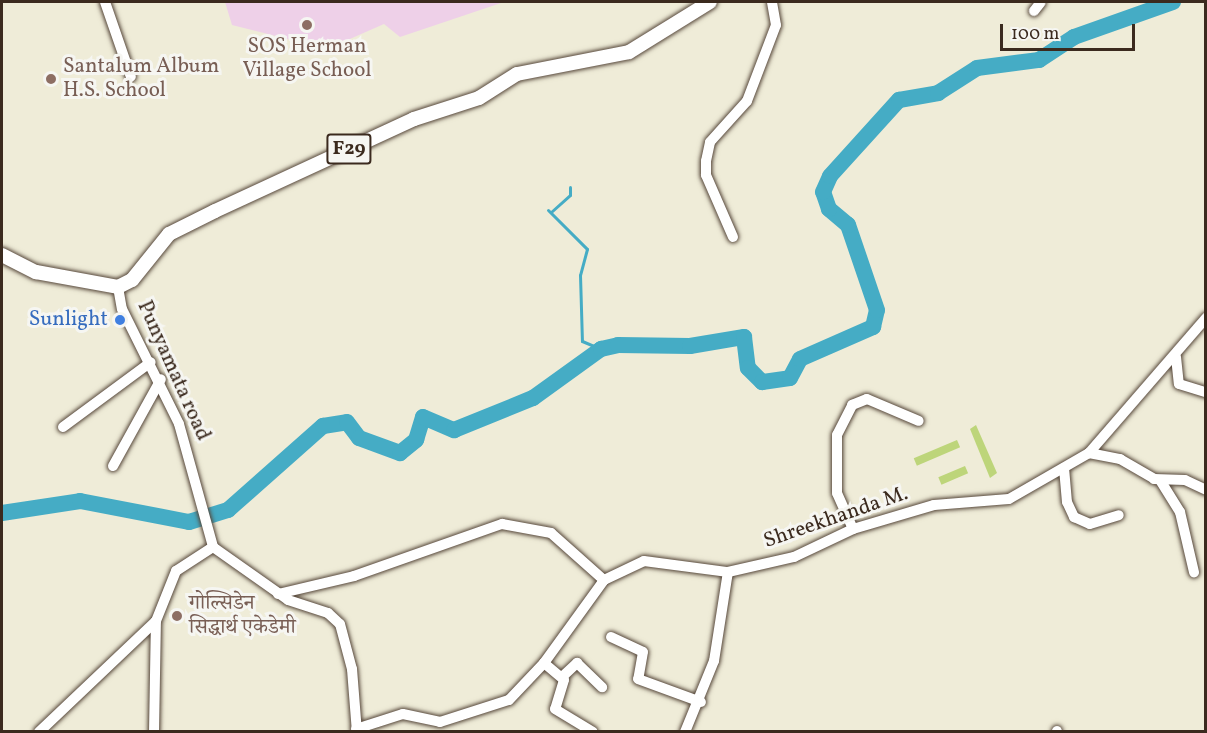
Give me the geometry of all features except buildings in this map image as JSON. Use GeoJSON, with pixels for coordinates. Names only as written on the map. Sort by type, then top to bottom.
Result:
{"type":"FeatureCollection","features":[{"type":"Feature","properties":{"kind":"main road","name":"F29"},"geometry":{"type":"LineString","coordinates":[[118,287],[132,280],[169,234],[215,210],[414,119],[479,98],[517,74],[629,52],[710,2]]}},
{"type":"Feature","properties":{"kind":"main road"},"geometry":{"type":"LineString","coordinates":[[2,255],[36,272],[118,287]]}},
{"type":"Feature","properties":{"kind":"street"},"geometry":{"type":"LineString","coordinates":[[105,2],[131,77]]}},
{"type":"Feature","properties":{"kind":"street"},"geometry":{"type":"LineString","coordinates":[[733,237],[706,175],[706,161],[710,142],[745,104],[776,25],[772,2]]}},
{"type":"Feature","properties":{"kind":"street","name":"Punyamata road"},"geometry":{"type":"LineString","coordinates":[[118,287],[122,309],[160,379],[206,506],[213,543]]}},
{"type":"Feature","properties":{"kind":"street","name":"Shreekhanda M."},"geometry":{"type":"LineString","coordinates":[[728,572],[794,557],[853,529],[934,506],[1009,499],[1089,453],[1176,357],[1206,318]]}},
{"type":"Feature","properties":{"kind":"street"},"geometry":{"type":"LineString","coordinates":[[1176,357],[1179,384],[1206,392]]}},
{"type":"Feature","properties":{"kind":"street"},"geometry":{"type":"LineString","coordinates":[[63,427],[151,362]]}},
{"type":"Feature","properties":{"kind":"street"},"geometry":{"type":"LineString","coordinates":[[113,466],[160,379]]}},
{"type":"Feature","properties":{"kind":"street"},"geometry":{"type":"LineString","coordinates":[[853,529],[837,493],[837,435],[852,405],[867,399],[919,421]]}},
{"type":"Feature","properties":{"kind":"street"},"geometry":{"type":"LineString","coordinates":[[1089,453],[1120,459],[1160,480],[1185,480],[1206,490]]}},
{"type":"Feature","properties":{"kind":"street"},"geometry":{"type":"LineString","coordinates":[[1064,468],[1074,518],[1090,524],[1119,515]]}},
{"type":"Feature","properties":{"kind":"street"},"geometry":{"type":"LineString","coordinates":[[1160,480],[1180,512],[1194,572]]}},
{"type":"Feature","properties":{"kind":"street"},"geometry":{"type":"LineString","coordinates":[[278,594],[354,576],[502,524],[551,534],[604,580]]}},
{"type":"Feature","properties":{"kind":"street"},"geometry":{"type":"LineString","coordinates":[[154,732],[156,621],[176,571],[213,543],[278,594],[328,613],[340,624],[352,669],[356,730],[403,714],[433,723],[499,704],[518,693],[544,663],[604,580],[644,561],[728,572],[721,630],[701,702],[685,732]]}},
{"type":"Feature","properties":{"kind":"street"},"geometry":{"type":"LineString","coordinates":[[39,732],[156,621]]}},
{"type":"Feature","properties":{"kind":"street"},"geometry":{"type":"LineString","coordinates":[[611,636],[643,652],[638,680],[701,702]]}},
{"type":"Feature","properties":{"kind":"street"},"geometry":{"type":"LineString","coordinates":[[544,663],[562,677]]}},
{"type":"Feature","properties":{"kind":"street"},"geometry":{"type":"LineString","coordinates":[[592,732],[555,709],[562,677],[578,663],[602,687]]}},
{"type":"Feature","properties":{"kind":"shaded area","name":"SOS Herman Village School"},"geometry":{"type":"Polygon","coordinates":[[[225,2],[504,2],[400,37],[384,24],[327,49],[232,25],[225,2]]]}},
{"type":"Feature","properties":{"kind":"green space"},"geometry":{"type":"Polygon","coordinates":[[[976,425],[997,473],[990,478],[970,429],[976,425]]]}},
{"type":"Feature","properties":{"kind":"green space"},"geometry":{"type":"Polygon","coordinates":[[[957,440],[960,447],[917,466],[914,458],[957,440]]]}},
{"type":"Feature","properties":{"kind":"green space"},"geometry":{"type":"Polygon","coordinates":[[[965,466],[968,473],[941,485],[938,477],[965,466]]]}},
{"type":"Feature","properties":{"kind":"waterway"},"geometry":{"type":"LineString","coordinates":[[2,513],[80,501],[189,522],[228,510],[323,426],[347,422],[359,438],[400,453],[416,440],[423,417],[454,430],[533,398],[601,349],[618,345],[690,346],[744,337],[748,368],[762,382],[790,378],[800,359],[873,327],[877,310],[848,225],[829,209],[823,192],[830,176],[899,100],[938,93],[977,68],[1039,60],[1074,37],[1173,2]]}},
{"type":"Feature","properties":{"kind":"waterway"},"geometry":{"type":"LineString","coordinates":[[551,212],[570,195],[570,187]]}},
{"type":"Feature","properties":{"kind":"waterway"},"geometry":{"type":"LineString","coordinates":[[548,210],[587,249],[580,275],[582,341],[601,349]]}},
{"type":"Feature","properties":{"kind":"place","name":"SOS Herman Village School"},"geometry":{"type":"Point","coordinates":[307,25]}},
{"type":"Feature","properties":{"kind":"place","name":"Santalum Album H.S. School"},"geometry":{"type":"Point","coordinates":[51,79]}},
{"type":"Feature","properties":{"kind":"place","name":"Sunlight"},"geometry":{"type":"Point","coordinates":[120,320]}},
{"type":"Feature","properties":{"kind":"place","name":"गोल्सिडेन सिद्धार्थ एकेडेमी"},"geometry":{"type":"Point","coordinates":[177,616]}}]}
